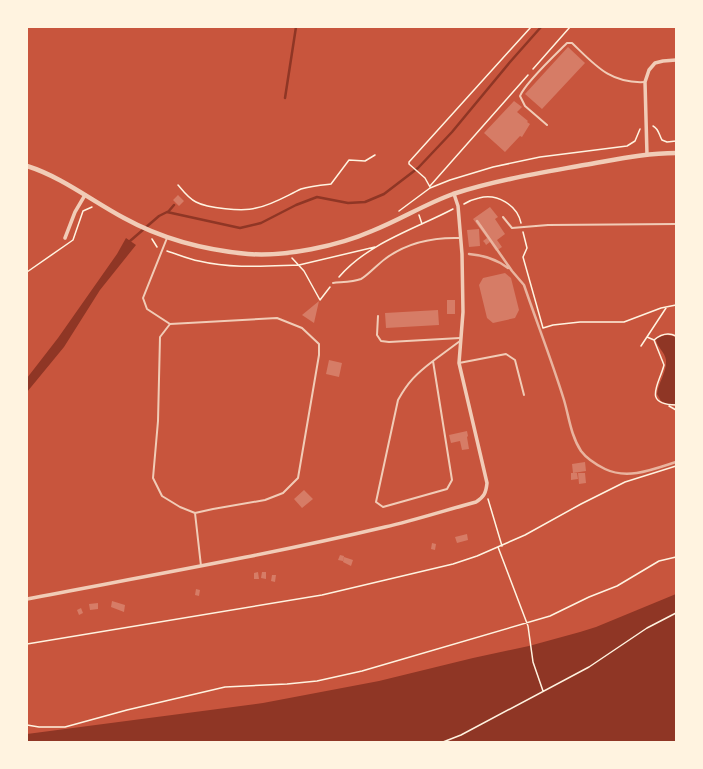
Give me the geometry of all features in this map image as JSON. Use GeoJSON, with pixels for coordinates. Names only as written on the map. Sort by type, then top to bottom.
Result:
{"type":"FeatureCollection","features":[{"type":"Feature","properties":{"kind":"street"},"geometry":{"type":"LineString","coordinates":[[647,155],[645,82],[655,63],[663,60],[676,60]]}},
{"type":"Feature","properties":{"kind":"street"},"geometry":{"type":"LineString","coordinates":[[27,166],[59,180],[124,219],[167,238],[195,246],[247,254],[264,255],[326,246],[353,239],[425,205],[454,194],[519,177],[647,155],[676,153]]}},
{"type":"Feature","properties":{"kind":"street"},"geometry":{"type":"LineString","coordinates":[[27,599],[201,566],[387,526],[476,502],[482,498],[486,492],[487,483],[459,363],[463,312],[461,238],[458,206],[454,194]]}},
{"type":"Feature","properties":{"kind":"street"},"geometry":{"type":"LineString","coordinates":[[65,238],[75,212],[85,195]]}},
{"type":"Feature","properties":{"kind":"lane"},"geometry":{"type":"LineString","coordinates":[[546,125],[525,106],[520,96],[530,82],[567,43],[572,43],[601,70],[616,79],[628,82],[645,82]]}},
{"type":"Feature","properties":{"kind":"lane"},"geometry":{"type":"LineString","coordinates":[[503,216],[512,228],[548,225],[676,224]]}},
{"type":"Feature","properties":{"kind":"lane"},"geometry":{"type":"LineString","coordinates":[[167,238],[143,298],[147,309],[170,324],[277,318],[302,328],[318,344],[319,355],[298,478],[283,493],[265,500],[195,513],[162,496],[154,478],[158,421],[160,337],[170,324]]}},
{"type":"Feature","properties":{"kind":"lane"},"geometry":{"type":"LineString","coordinates":[[334,283],[365,277],[389,256],[421,242],[438,239],[461,238]]}},
{"type":"Feature","properties":{"kind":"lane"},"geometry":{"type":"LineString","coordinates":[[378,316],[377,335],[381,341],[389,342],[460,339]]}},
{"type":"Feature","properties":{"kind":"lane"},"geometry":{"type":"LineString","coordinates":[[432,362],[452,480],[447,489],[383,507],[376,502],[398,400],[406,386],[418,373],[460,339]]}},
{"type":"Feature","properties":{"kind":"lane"},"geometry":{"type":"LineString","coordinates":[[459,363],[506,354],[515,360],[524,395]]}},
{"type":"Feature","properties":{"kind":"lane"},"geometry":{"type":"LineString","coordinates":[[195,513],[201,566]]}},
{"type":"Feature","properties":{"kind":"path"},"geometry":{"type":"LineString","coordinates":[[430,187],[425,178],[409,164],[531,27]]}},
{"type":"Feature","properties":{"kind":"path"},"geometry":{"type":"LineString","coordinates":[[398,212],[430,187],[570,27]]}},
{"type":"Feature","properties":{"kind":"path"},"geometry":{"type":"LineString","coordinates":[[430,187],[493,167],[534,159],[627,146],[635,141],[638,131],[641,127],[646,125],[651,125],[656,128],[662,140],[666,142],[676,141]]}},
{"type":"Feature","properties":{"kind":"path"},"geometry":{"type":"LineString","coordinates":[[178,185],[194,202],[199,204],[223,208],[255,209],[302,189],[331,184],[344,164],[349,160],[365,161],[374,155]]}},
{"type":"Feature","properties":{"kind":"path"},"geometry":{"type":"LineString","coordinates":[[288,252],[304,271],[320,300],[346,269],[366,253],[400,234],[458,206],[480,197],[486,197],[502,200],[511,205],[520,217],[527,248],[523,257],[543,328],[553,325],[580,322],[624,322],[676,305]]}},
{"type":"Feature","properties":{"kind":"path"},"geometry":{"type":"LineString","coordinates":[[27,272],[73,240],[83,211],[92,207]]}},
{"type":"Feature","properties":{"kind":"path"},"geometry":{"type":"LineString","coordinates":[[641,346],[662,312],[667,307]]}},
{"type":"Feature","properties":{"kind":"path"},"geometry":{"type":"LineString","coordinates":[[654,340],[659,335],[667,333],[676,336]]}},
{"type":"Feature","properties":{"kind":"path"},"geometry":{"type":"LineString","coordinates":[[647,337],[654,340],[664,365],[656,388],[655,397],[657,401],[676,410]]}},
{"type":"Feature","properties":{"kind":"path"},"geometry":{"type":"LineString","coordinates":[[668,405],[676,405]]}},
{"type":"Feature","properties":{"kind":"path"},"geometry":{"type":"LineString","coordinates":[[27,644],[322,595],[453,564],[502,546],[625,482],[676,466]]}},
{"type":"Feature","properties":{"kind":"path"},"geometry":{"type":"LineString","coordinates":[[486,492],[502,546]]}},
{"type":"Feature","properties":{"kind":"path"},"geometry":{"type":"LineString","coordinates":[[498,547],[527,624],[533,662],[543,691]]}},
{"type":"Feature","properties":{"kind":"path"},"geometry":{"type":"LineString","coordinates":[[27,725],[39,727],[65,727],[127,710],[225,687],[317,681],[362,671],[496,631],[527,624],[550,616],[616,586],[659,561],[676,557]]}},
{"type":"Feature","properties":{"kind":"path"},"geometry":{"type":"LineString","coordinates":[[443,742],[461,735],[589,667],[647,628],[676,613]]}},
{"type":"Feature","properties":{"kind":"shaded area"},"geometry":{"type":"Polygon","coordinates":[[[126,238],[136,245],[100,290],[64,347],[27,392],[27,378],[58,338],[117,254],[126,238]]]}},
{"type":"Feature","properties":{"kind":"shaded area"},"geometry":{"type":"Polygon","coordinates":[[[667,335],[676,338],[676,404],[667,404],[661,401],[657,394],[665,369],[666,360],[656,340],[657,337],[667,335]]]}},
{"type":"Feature","properties":{"kind":"shaded area"},"geometry":{"type":"Polygon","coordinates":[[[676,594],[676,742],[27,742],[27,734],[263,703],[379,681],[529,646],[580,632],[596,627],[676,594]]]}},
{"type":"Feature","properties":{"kind":"building"},"geometry":{"type":"Polygon","coordinates":[[[568,47],[585,63],[542,109],[525,94],[568,47]]]}},
{"type":"Feature","properties":{"kind":"building"},"geometry":{"type":"Polygon","coordinates":[[[514,101],[522,107],[517,112],[530,124],[522,137],[520,136],[505,152],[484,133],[514,101]]]}},
{"type":"Feature","properties":{"kind":"building"},"geometry":{"type":"Polygon","coordinates":[[[178,195],[184,201],[179,206],[173,200],[178,195]]]}},
{"type":"Feature","properties":{"kind":"building"},"geometry":{"type":"Polygon","coordinates":[[[490,207],[498,217],[495,219],[505,234],[497,240],[502,247],[496,251],[490,242],[486,245],[483,241],[487,238],[473,219],[490,207]]]}},
{"type":"Feature","properties":{"kind":"building"},"geometry":{"type":"Polygon","coordinates":[[[479,229],[480,246],[469,247],[467,230],[479,229]]]}},
{"type":"Feature","properties":{"kind":"building"},"geometry":{"type":"Polygon","coordinates":[[[505,273],[511,278],[519,310],[515,318],[493,323],[487,318],[479,285],[483,278],[505,273]]]}},
{"type":"Feature","properties":{"kind":"building"},"geometry":{"type":"Polygon","coordinates":[[[447,300],[455,300],[455,314],[447,314],[447,300]]]}},
{"type":"Feature","properties":{"kind":"building"},"geometry":{"type":"Polygon","coordinates":[[[319,301],[314,323],[302,315],[319,301]]]}},
{"type":"Feature","properties":{"kind":"building"},"geometry":{"type":"Polygon","coordinates":[[[438,310],[439,325],[386,328],[385,313],[438,310]]]}},
{"type":"Feature","properties":{"kind":"building"},"geometry":{"type":"Polygon","coordinates":[[[329,360],[342,363],[339,377],[326,374],[329,360]]]}},
{"type":"Feature","properties":{"kind":"building"},"geometry":{"type":"Polygon","coordinates":[[[467,431],[469,449],[462,450],[460,441],[451,443],[449,435],[467,431]]]}},
{"type":"Feature","properties":{"kind":"building"},"geometry":{"type":"Polygon","coordinates":[[[585,462],[586,471],[573,473],[572,464],[585,462]]]}},
{"type":"Feature","properties":{"kind":"building"},"geometry":{"type":"Polygon","coordinates":[[[571,473],[577,473],[578,479],[571,480],[571,473]]]}},
{"type":"Feature","properties":{"kind":"building"},"geometry":{"type":"Polygon","coordinates":[[[578,473],[585,473],[586,483],[579,484],[578,473]]]}},
{"type":"Feature","properties":{"kind":"building"},"geometry":{"type":"Polygon","coordinates":[[[304,490],[313,499],[302,508],[294,499],[304,490]]]}},
{"type":"Feature","properties":{"kind":"building"},"geometry":{"type":"Polygon","coordinates":[[[467,534],[468,540],[457,543],[455,537],[467,534]]]}},
{"type":"Feature","properties":{"kind":"building"},"geometry":{"type":"Polygon","coordinates":[[[432,543],[436,544],[435,550],[431,549],[432,543]]]}},
{"type":"Feature","properties":{"kind":"building"},"geometry":{"type":"Polygon","coordinates":[[[340,555],[344,556],[343,561],[338,560],[340,555]]]}},
{"type":"Feature","properties":{"kind":"building"},"geometry":{"type":"Polygon","coordinates":[[[344,557],[353,560],[351,566],[343,562],[344,557]]]}},
{"type":"Feature","properties":{"kind":"building"},"geometry":{"type":"Polygon","coordinates":[[[258,572],[259,579],[254,579],[254,573],[258,572]]]}},
{"type":"Feature","properties":{"kind":"building"},"geometry":{"type":"Polygon","coordinates":[[[262,572],[266,572],[266,579],[261,578],[262,572]]]}},
{"type":"Feature","properties":{"kind":"building"},"geometry":{"type":"Polygon","coordinates":[[[272,575],[276,575],[275,582],[271,581],[272,575]]]}},
{"type":"Feature","properties":{"kind":"building"},"geometry":{"type":"Polygon","coordinates":[[[196,589],[200,590],[199,596],[195,595],[196,589]]]}},
{"type":"Feature","properties":{"kind":"building"},"geometry":{"type":"Polygon","coordinates":[[[112,601],[125,605],[124,612],[111,607],[112,601]]]}},
{"type":"Feature","properties":{"kind":"building"},"geometry":{"type":"Polygon","coordinates":[[[98,603],[98,609],[90,610],[89,604],[98,603]]]}},
{"type":"Feature","properties":{"kind":"building"},"geometry":{"type":"Polygon","coordinates":[[[81,608],[83,613],[79,615],[77,610],[81,608]]]}},
{"type":"Feature","properties":{"kind":"waterway"},"geometry":{"type":"LineString","coordinates":[[285,98],[296,27]]}},
{"type":"Feature","properties":{"kind":"waterway"},"geometry":{"type":"LineString","coordinates":[[130,241],[159,216],[167,212],[240,228],[261,223],[296,205],[317,197],[348,203],[365,202],[384,194],[418,168],[452,132],[541,27]]}},
{"type":"Feature","properties":{"kind":"waterway"},"geometry":{"type":"LineString","coordinates":[[168,212],[174,205]]}},
{"type":"Feature","properties":{"kind":"railway"},"geometry":{"type":"LineString","coordinates":[[477,221],[512,271],[524,285],[564,400],[573,433],[583,454],[595,464],[605,469],[623,474],[659,468],[676,462]]}},
{"type":"Feature","properties":{"kind":"railway"},"geometry":{"type":"LineString","coordinates":[[469,254],[490,258],[508,268]]}}]}
